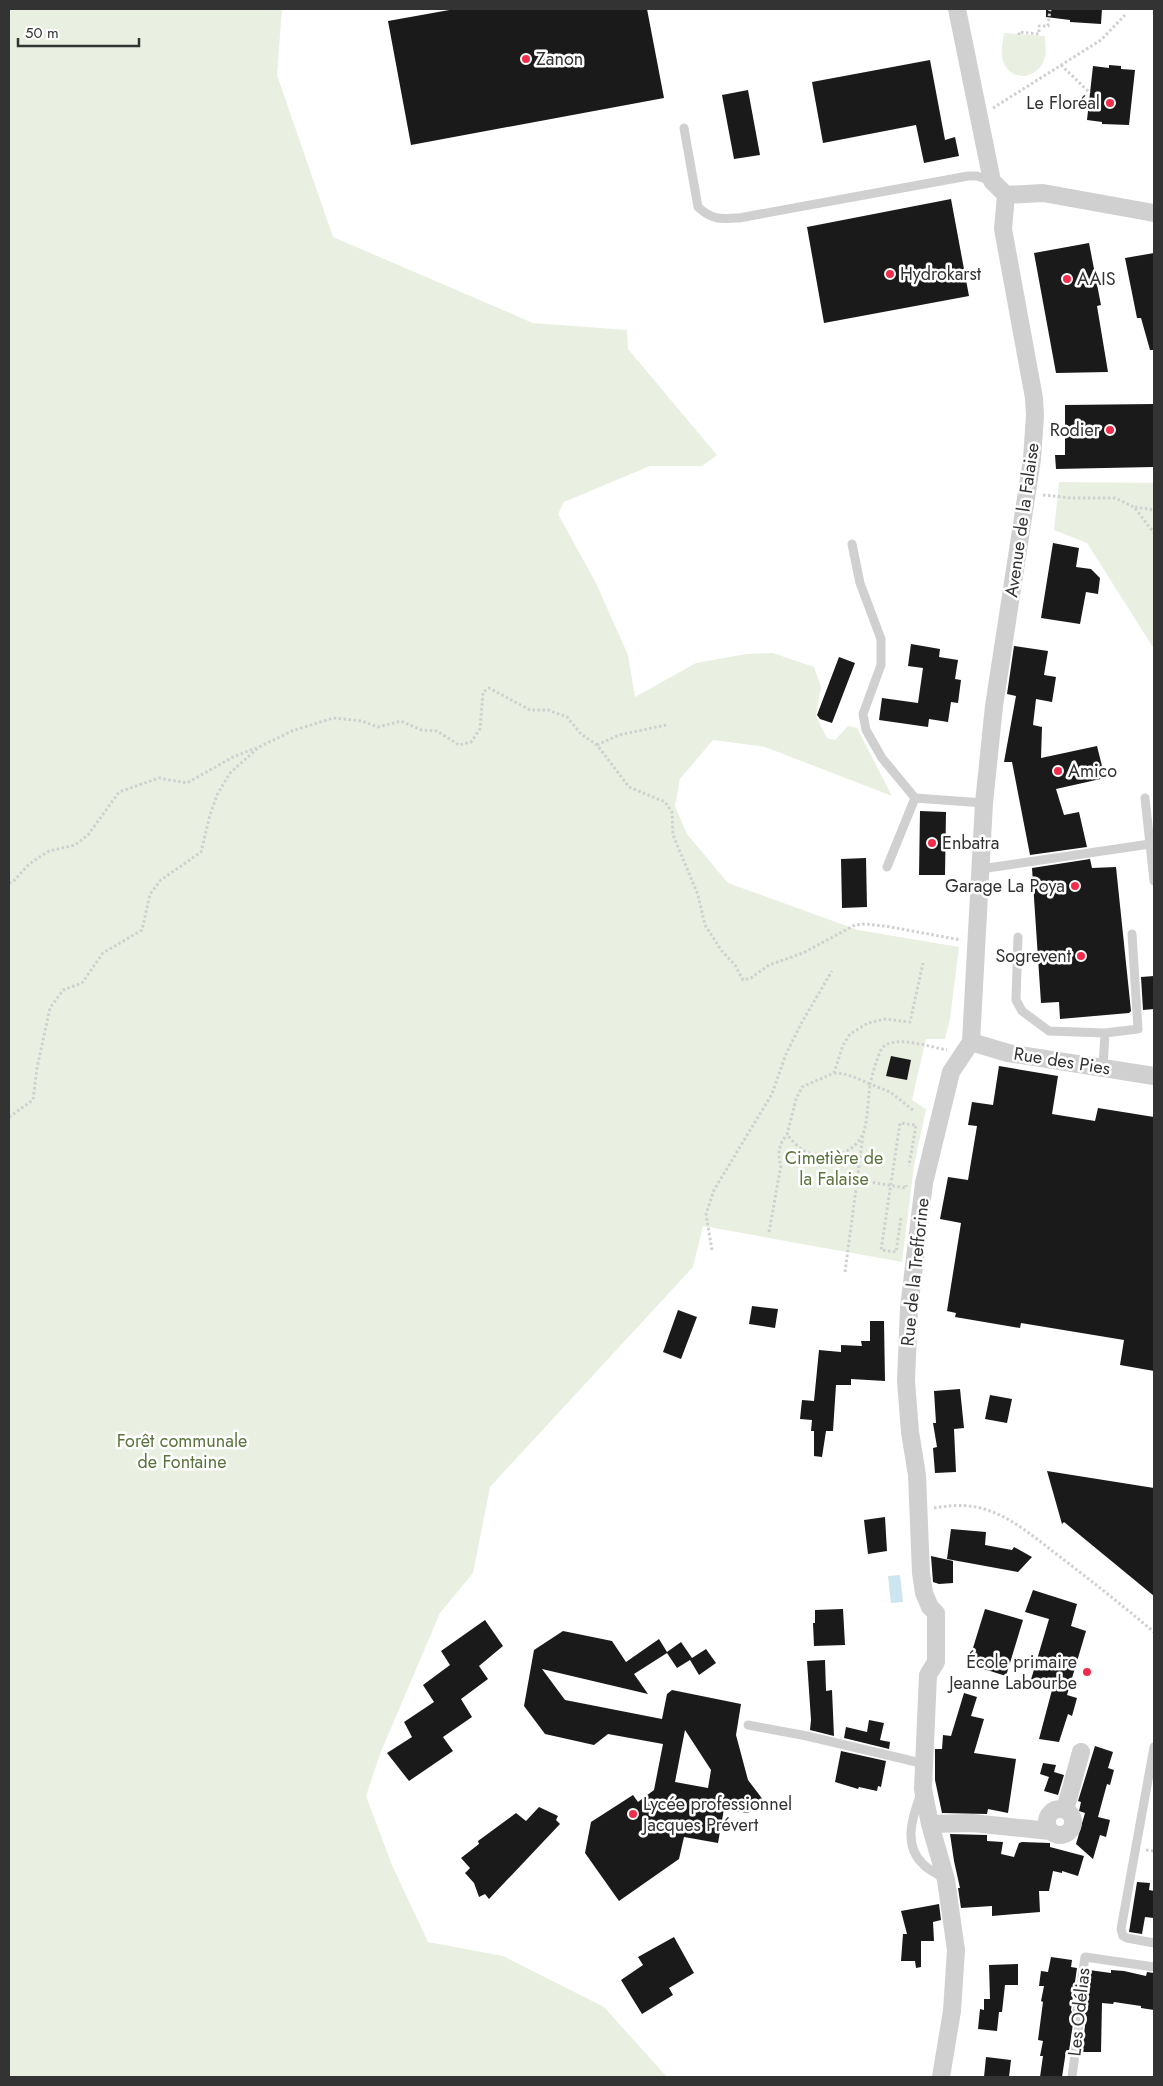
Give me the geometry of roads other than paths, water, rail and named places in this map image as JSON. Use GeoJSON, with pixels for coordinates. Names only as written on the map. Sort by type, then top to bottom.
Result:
{"type":"FeatureCollection","features":[{"type":"Feature","properties":{"kind":"street"},"geometry":{"type":"LineString","coordinates":[[957,9],[992,181],[1006,195],[1043,193],[1154,213]]}},
{"type":"Feature","properties":{"kind":"street","name":"Avenue de la Falaise"},"geometry":{"type":"LineString","coordinates":[[972,1042],[984,803],[994,706],[1032,459],[1035,416],[1034,398],[1003,229],[1006,195]]}},
{"type":"Feature","properties":{"kind":"street","name":"Rue des Pies"},"geometry":{"type":"LineString","coordinates":[[972,1042],[1008,1053],[1154,1076]]}},
{"type":"Feature","properties":{"kind":"street","name":"Rue de la Trefforine"},"geometry":{"type":"LineString","coordinates":[[941,2077],[952,2011],[956,1950],[946,1880],[930,1824],[923,1789],[928,1675],[936,1662],[936,1613],[930,1608],[924,1594],[917,1475],[910,1432],[906,1381],[909,1308],[924,1184],[950,1072],[972,1042]]}},
{"type":"Feature","properties":{"kind":"street"},"geometry":{"type":"LineString","coordinates":[[930,1824],[972,1823],[1063,1834],[1070,1829],[1073,1820],[1066,1810],[1081,1752]]}},
{"type":"Feature","properties":{"kind":"lane"},"geometry":{"type":"LineString","coordinates":[[684,128],[698,207],[707,216],[720,219],[739,218],[968,176],[977,176],[992,181]]}},
{"type":"Feature","properties":{"kind":"lane"},"geometry":{"type":"LineString","coordinates":[[852,544],[860,583],[881,639],[881,665],[863,714],[866,730],[882,758],[915,798],[984,803]]}},
{"type":"Feature","properties":{"kind":"lane"},"geometry":{"type":"LineString","coordinates":[[887,867],[915,798]]}},
{"type":"Feature","properties":{"kind":"lane"},"geometry":{"type":"LineString","coordinates":[[1145,798],[1154,880]]}},
{"type":"Feature","properties":{"kind":"lane"},"geometry":{"type":"LineString","coordinates":[[981,869],[1150,844]]}},
{"type":"Feature","properties":{"kind":"lane"},"geometry":{"type":"LineString","coordinates":[[1018,937],[1016,1000],[1022,1011],[1049,1030],[1105,1033],[1138,1029],[1132,934]]}},
{"type":"Feature","properties":{"kind":"lane"},"geometry":{"type":"LineString","coordinates":[[1103,1067],[1105,1033]]}},
{"type":"Feature","properties":{"kind":"lane"},"geometry":{"type":"LineString","coordinates":[[748,1725],[807,1736],[925,1764]]}},
{"type":"Feature","properties":{"kind":"lane"},"geometry":{"type":"LineString","coordinates":[[1154,1752],[1121,1929],[1123,1936],[1126,1938],[1154,1943]]}},
{"type":"Feature","properties":{"kind":"lane"},"geometry":{"type":"LineString","coordinates":[[923,1789],[912,1817],[911,1848],[923,1864],[946,1880]]}},
{"type":"Feature","properties":{"kind":"lane","name":"Les Odélias"},"geometry":{"type":"LineString","coordinates":[[1072,2077],[1080,2016],[1077,2011],[1085,1957],[1154,1967]]}},
{"type":"Feature","properties":{"kind":"water"},"geometry":{"type":"Polygon","coordinates":[[[900,1575],[903,1602],[891,1603],[888,1576],[900,1575]]]}},
{"type":"Feature","properties":{"kind":"place","name":"Zanon"},"geometry":{"type":"Point","coordinates":[526,59]}},
{"type":"Feature","properties":{"kind":"place","name":"Le Floréal"},"geometry":{"type":"Point","coordinates":[1110,103]}},
{"type":"Feature","properties":{"kind":"place","name":"Hydrokarst"},"geometry":{"type":"Point","coordinates":[890,274]}},
{"type":"Feature","properties":{"kind":"place","name":"AAIS"},"geometry":{"type":"Point","coordinates":[1067,279]}},
{"type":"Feature","properties":{"kind":"place","name":"Rodier"},"geometry":{"type":"Point","coordinates":[1110,430]}},
{"type":"Feature","properties":{"kind":"place","name":"Amico"},"geometry":{"type":"Point","coordinates":[1058,771]}},
{"type":"Feature","properties":{"kind":"place","name":"Enbatra"},"geometry":{"type":"Point","coordinates":[932,843]}},
{"type":"Feature","properties":{"kind":"place","name":"Garage La Poya"},"geometry":{"type":"Point","coordinates":[1075,886]}},
{"type":"Feature","properties":{"kind":"place","name":"Sogrevent"},"geometry":{"type":"Point","coordinates":[1081,956]}},
{"type":"Feature","properties":{"kind":"place","name":"École primaire Jeanne Labourbe"},"geometry":{"type":"Point","coordinates":[1087,1672]}},
{"type":"Feature","properties":{"kind":"place","name":"Lycée professionnel Jacques Prévert"},"geometry":{"type":"Point","coordinates":[633,1814]}},
{"type":"Feature","properties":{"kind":"park label","name":"Cimetière de la Falaise"},"geometry":{"type":"Point","coordinates":[834,1168]}},
{"type":"Feature","properties":{"kind":"park label","name":"Forêt communale de Fontaine"},"geometry":{"type":"Point","coordinates":[182,1451]}}]}
